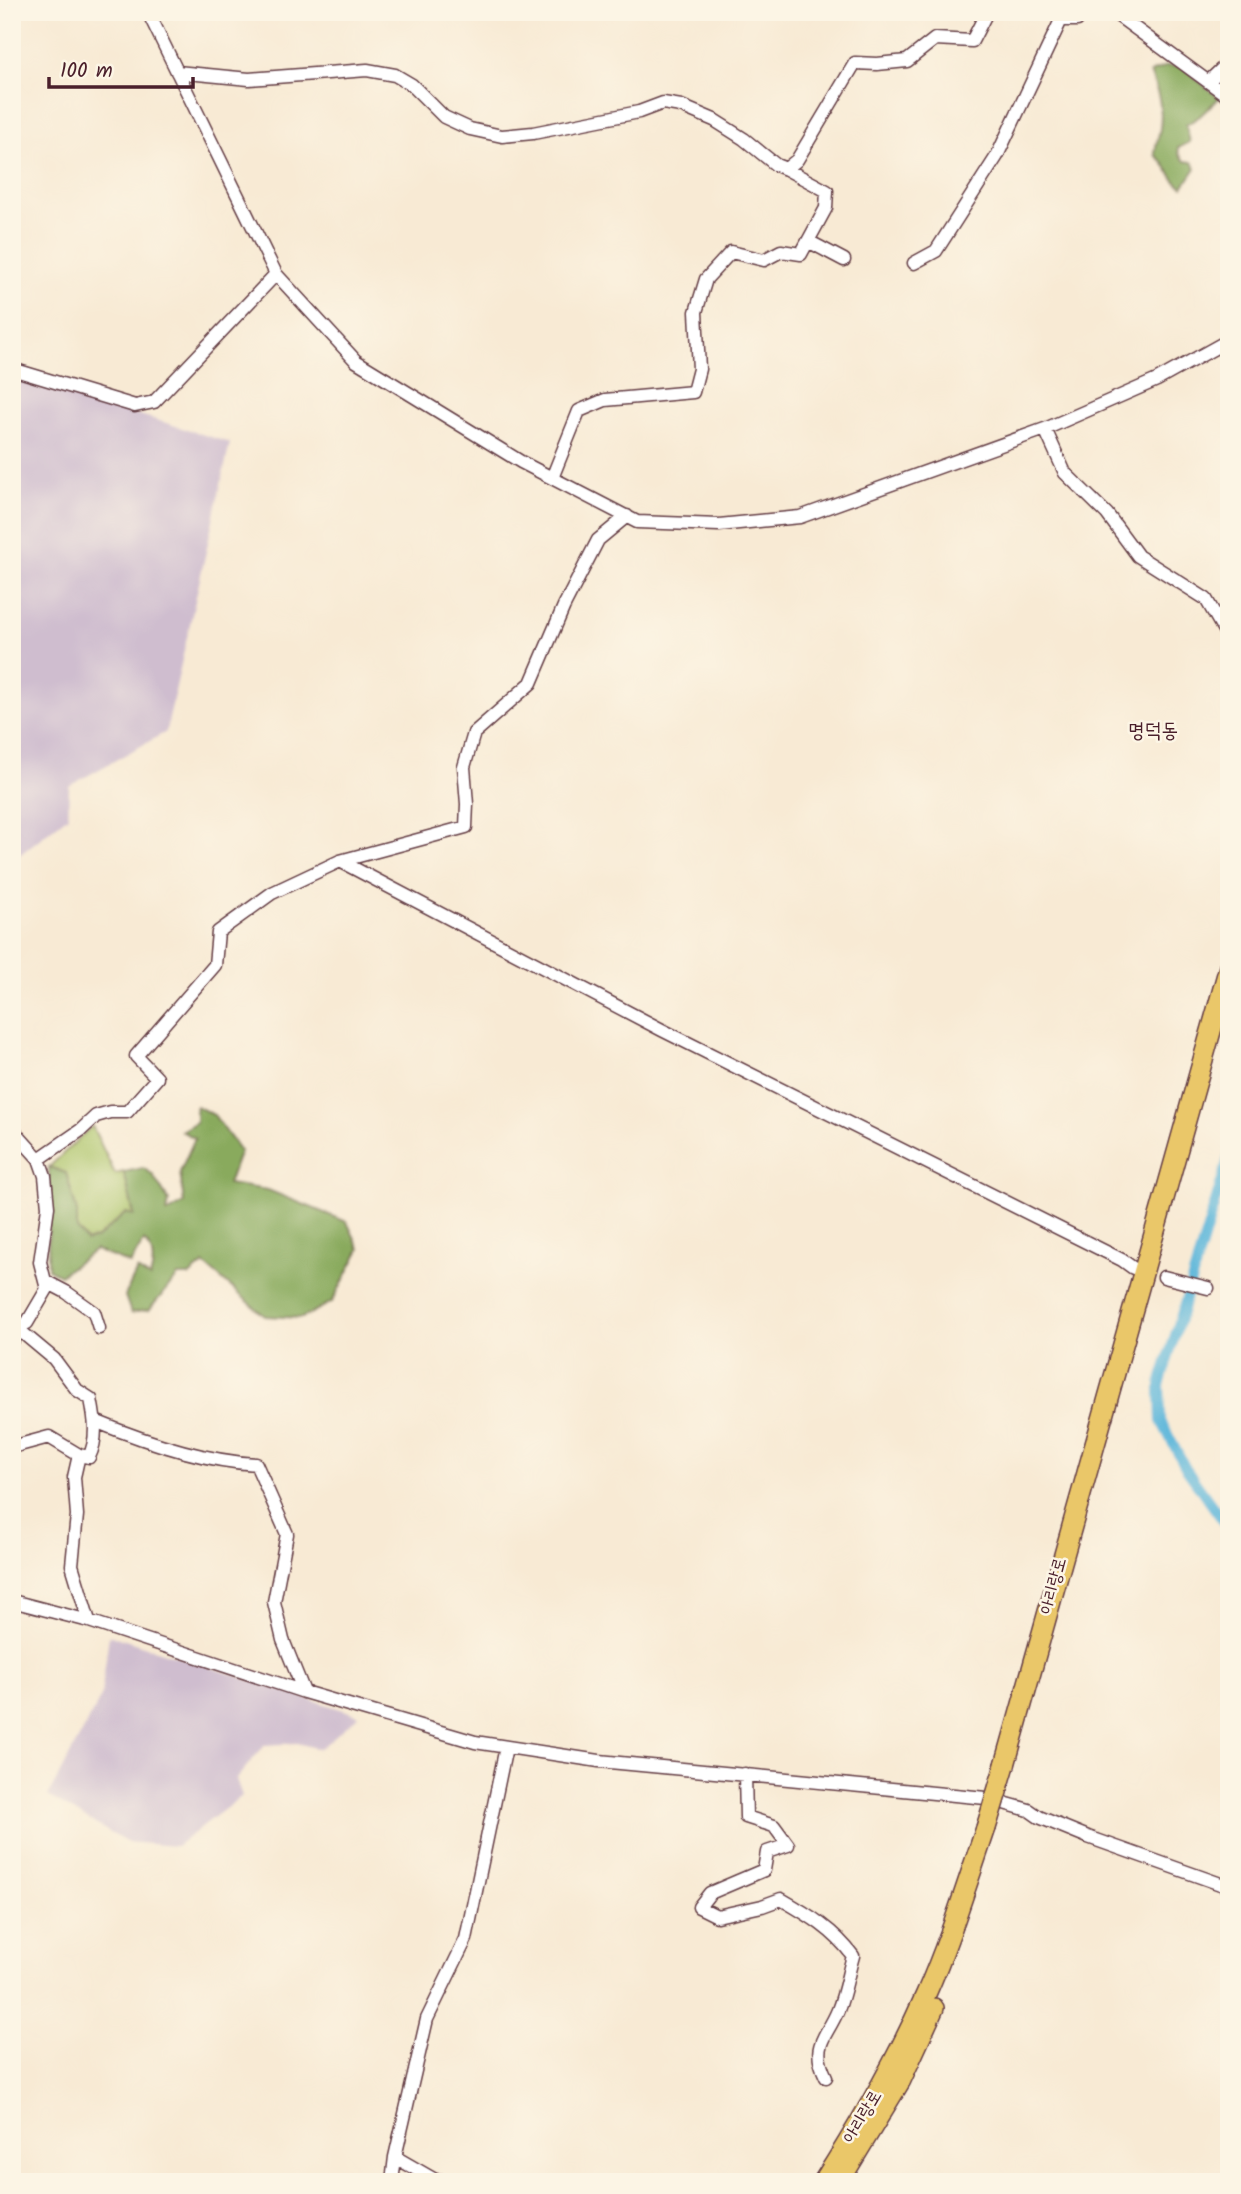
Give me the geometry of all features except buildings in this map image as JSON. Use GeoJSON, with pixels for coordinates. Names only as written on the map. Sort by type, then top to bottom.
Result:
{"type":"FeatureCollection","features":[{"type":"Feature","properties":{"kind":"highway","name":"아리랑로"},"geometry":{"type":"LineString","coordinates":[[1011,1768],[1229,967]]}},
{"type":"Feature","properties":{"kind":"highway","name":"아리랑로"},"geometry":{"type":"LineString","coordinates":[[839,2182],[901,2080],[971,1911],[992,1830],[1229,1014]]}},
{"type":"Feature","properties":{"kind":"highway","name":"아리랑로"},"geometry":{"type":"LineString","coordinates":[[823,2182],[888,2074],[927,1991],[992,1830]]}},
{"type":"Feature","properties":{"kind":"street"},"geometry":{"type":"LineString","coordinates":[[148,12],[276,274],[356,361],[522,461],[637,522],[719,525],[800,517],[1045,429],[1157,380],[1229,340]]}},
{"type":"Feature","properties":{"kind":"street"},"geometry":{"type":"LineString","coordinates":[[786,169],[797,160],[855,63],[907,61],[935,39],[972,41],[987,12]]}},
{"type":"Feature","properties":{"kind":"street"},"geometry":{"type":"LineString","coordinates":[[914,263],[936,251],[965,208],[997,156],[1061,20],[1077,20],[1080,12]]}},
{"type":"Feature","properties":{"kind":"street"},"geometry":{"type":"LineString","coordinates":[[1114,12],[1229,97]]}},
{"type":"Feature","properties":{"kind":"street"},"geometry":{"type":"LineString","coordinates":[[1209,81],[1229,62]]}},
{"type":"Feature","properties":{"kind":"street"},"geometry":{"type":"LineString","coordinates":[[177,72],[249,79],[368,70],[395,75],[412,85],[444,117],[470,129],[502,136],[533,133],[639,112],[663,103],[681,106],[714,120],[744,139],[776,165],[827,191],[826,208],[801,254],[781,251],[764,260],[731,252],[706,279],[696,312],[699,369],[693,392],[605,400],[579,411],[552,478]]}},
{"type":"Feature","properties":{"kind":"street"},"geometry":{"type":"LineString","coordinates":[[808,241],[844,261]]}},
{"type":"Feature","properties":{"kind":"street"},"geometry":{"type":"LineString","coordinates":[[12,369],[135,406],[155,402],[276,274]]}},
{"type":"Feature","properties":{"kind":"street"},"geometry":{"type":"LineString","coordinates":[[1045,429],[1065,473],[1107,514],[1138,556],[1206,598],[1229,639]]}},
{"type":"Feature","properties":{"kind":"street"},"geometry":{"type":"LineString","coordinates":[[39,1159],[81,1130],[96,1115],[127,1112],[157,1078],[136,1056],[215,965],[218,932],[272,893],[340,860],[466,827],[464,767],[474,733],[531,683],[564,606],[598,540],[627,516]]}},
{"type":"Feature","properties":{"kind":"street"},"geometry":{"type":"LineString","coordinates":[[340,860],[662,1030],[1122,1260],[1133,1268]]}},
{"type":"Feature","properties":{"kind":"street"},"geometry":{"type":"LineString","coordinates":[[12,1129],[39,1159],[45,1176],[48,1208],[40,1262],[47,1289],[27,1323],[15,1325]]}},
{"type":"Feature","properties":{"kind":"street"},"geometry":{"type":"LineString","coordinates":[[1164,1277],[1205,1288]]}},
{"type":"Feature","properties":{"kind":"street"},"geometry":{"type":"LineString","coordinates":[[45,1281],[94,1312],[100,1328]]}},
{"type":"Feature","properties":{"kind":"street"},"geometry":{"type":"LineString","coordinates":[[12,1342],[15,1325]]}},
{"type":"Feature","properties":{"kind":"street"},"geometry":{"type":"LineString","coordinates":[[12,1447],[49,1437],[79,1455],[89,1457],[94,1447],[95,1421],[91,1399],[78,1390],[54,1359],[15,1325]]}},
{"type":"Feature","properties":{"kind":"street"},"geometry":{"type":"LineString","coordinates":[[95,1421],[121,1432],[225,1462],[256,1464],[287,1534],[274,1602],[283,1640],[304,1692]]}},
{"type":"Feature","properties":{"kind":"street"},"geometry":{"type":"LineString","coordinates":[[79,1455],[74,1477],[77,1515],[72,1565],[89,1621]]}},
{"type":"Feature","properties":{"kind":"street"},"geometry":{"type":"LineString","coordinates":[[12,1601],[89,1621],[304,1692],[475,1742],[599,1761],[986,1798],[1029,1810],[1088,1838],[1229,1886]]}},
{"type":"Feature","properties":{"kind":"street"},"geometry":{"type":"LineString","coordinates":[[392,2182],[427,2019],[466,1939],[506,1746]]}},
{"type":"Feature","properties":{"kind":"street"},"geometry":{"type":"LineString","coordinates":[[745,1774],[746,1817],[775,1826],[788,1844],[767,1852],[764,1870],[710,1894],[699,1908],[716,1916],[781,1899],[841,1939],[853,1956],[838,2010],[823,2036],[818,2059],[826,2077]]}},
{"type":"Feature","properties":{"kind":"street"},"geometry":{"type":"LineString","coordinates":[[396,2157],[435,2180],[468,2182]]}},
{"type":"Feature","properties":{"kind":"shaded area"},"geometry":{"type":"Polygon","coordinates":[[[12,375],[230,443],[166,732],[69,786],[68,816],[12,861],[12,375]]]}},
{"type":"Feature","properties":{"kind":"shaded area"},"geometry":{"type":"Polygon","coordinates":[[[109,1635],[359,1715],[320,1749],[297,1743],[265,1745],[236,1779],[242,1796],[176,1846],[126,1842],[48,1796],[101,1697],[109,1635]]]}},
{"type":"Feature","properties":{"kind":"green space"},"geometry":{"type":"Polygon","coordinates":[[[1166,66],[1182,67],[1219,98],[1186,125],[1190,142],[1178,148],[1179,154],[1196,168],[1183,187],[1155,155],[1161,113],[1150,73],[1166,66]]]}},
{"type":"Feature","properties":{"kind":"green space"},"geometry":{"type":"Polygon","coordinates":[[[196,1106],[214,1115],[240,1151],[228,1184],[268,1190],[347,1222],[360,1249],[332,1302],[302,1318],[265,1316],[204,1264],[189,1276],[178,1276],[149,1310],[131,1313],[125,1296],[137,1270],[150,1278],[152,1268],[152,1254],[144,1241],[130,1264],[95,1250],[60,1275],[48,1269],[49,1167],[66,1173],[77,1212],[77,1229],[86,1241],[97,1238],[126,1213],[134,1215],[124,1172],[143,1168],[152,1174],[169,1201],[167,1213],[184,1203],[180,1172],[195,1138],[181,1131],[196,1122],[196,1106]]]}},
{"type":"Feature","properties":{"kind":"green space"},"geometry":{"type":"Polygon","coordinates":[[[92,1126],[115,1174],[124,1172],[134,1216],[126,1213],[97,1238],[86,1241],[77,1229],[77,1212],[66,1173],[49,1167],[92,1126]]]}},
{"type":"Feature","properties":{"kind":"waterway"},"geometry":{"type":"LineString","coordinates":[[1229,1156],[1160,1385],[1161,1421],[1186,1469],[1229,1529]]}},
{"type":"Feature","properties":{"kind":"district","name":"명덕동"},"geometry":{"type":"Point","coordinates":[1153,731]}}]}
